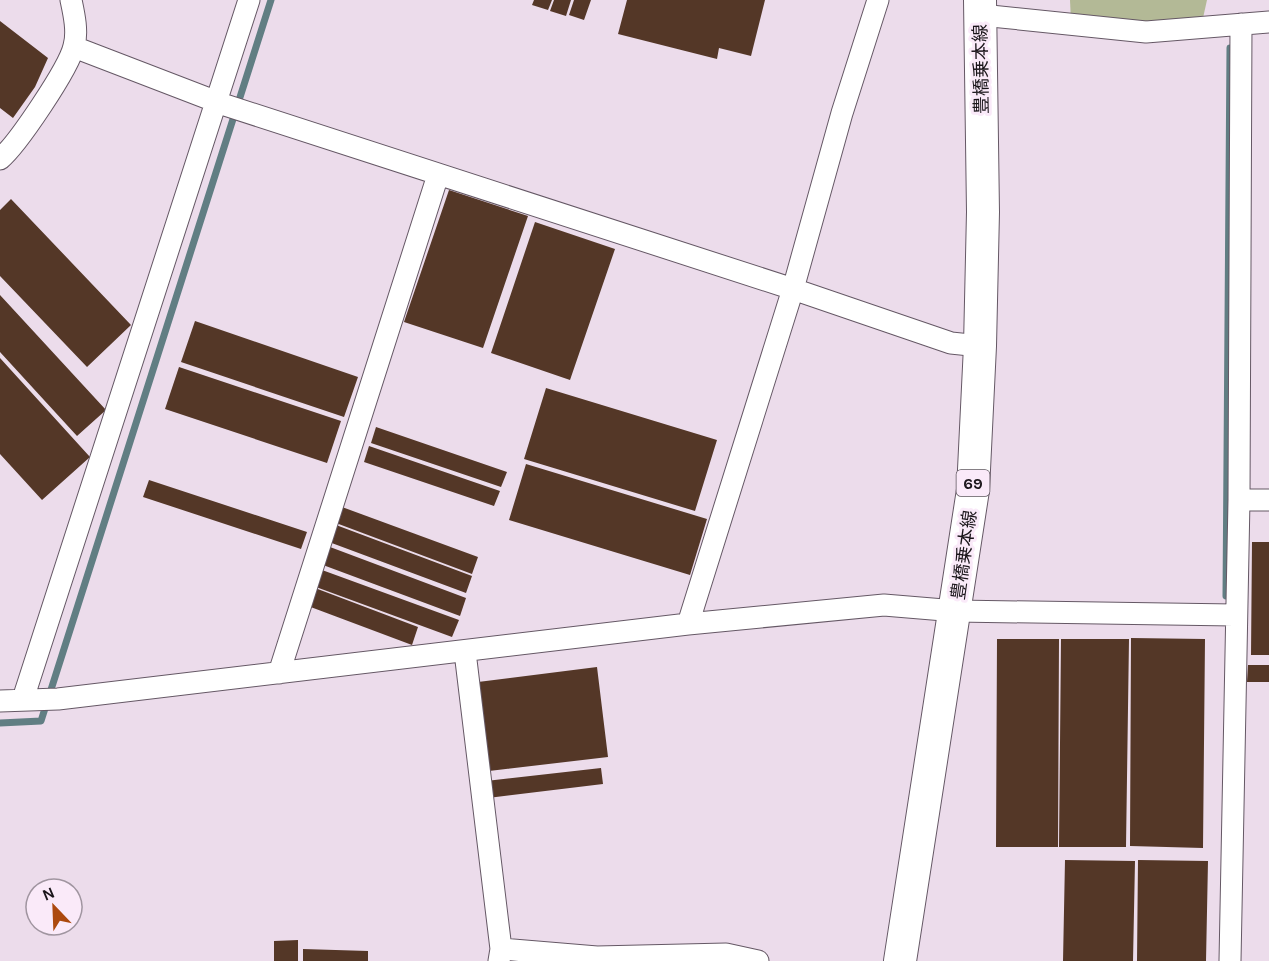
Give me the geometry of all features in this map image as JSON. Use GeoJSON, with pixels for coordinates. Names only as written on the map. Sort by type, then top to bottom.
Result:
{"type":"FeatureCollection","features":[{"type":"Feature","properties":{"kind":"main road","name":"豊橋乗本線"},"geometry":{"type":"LineString","coordinates":[[900,961],[973,490],[980,346],[983,212],[980,8]]}},
{"type":"Feature","properties":{"kind":"street"},"geometry":{"type":"LineString","coordinates":[[0,159],[34,116],[74,47],[75,19],[71,0]]}},
{"type":"Feature","properties":{"kind":"street"},"geometry":{"type":"LineString","coordinates":[[28,700],[220,103],[249,0]]}},
{"type":"Feature","properties":{"kind":"street"},"geometry":{"type":"LineString","coordinates":[[688,624],[793,289],[842,112],[878,0]]}},
{"type":"Feature","properties":{"kind":"street"},"geometry":{"type":"LineString","coordinates":[[980,8],[1146,32],[1269,22]]}},
{"type":"Feature","properties":{"kind":"street"},"geometry":{"type":"LineString","coordinates":[[1230,961],[1234,615],[1239,500],[1241,24]]}},
{"type":"Feature","properties":{"kind":"street"},"geometry":{"type":"LineString","coordinates":[[74,47],[246,112],[793,289],[951,343],[980,346]]}},
{"type":"Feature","properties":{"kind":"street"},"geometry":{"type":"LineString","coordinates":[[279,673],[438,175]]}},
{"type":"Feature","properties":{"kind":"street"},"geometry":{"type":"LineString","coordinates":[[1239,500],[1269,500]]}},
{"type":"Feature","properties":{"kind":"street"},"geometry":{"type":"LineString","coordinates":[[0,701],[58,699],[688,624],[885,605],[956,611],[1234,615]]}},
{"type":"Feature","properties":{"kind":"street"},"geometry":{"type":"LineString","coordinates":[[465,652],[500,955],[597,957],[726,954],[758,961]]}},
{"type":"Feature","properties":{"kind":"green space"},"geometry":{"type":"Polygon","coordinates":[[[1070,0],[1207,0],[1203,18],[1197,23],[1071,22],[1070,0]]]}},
{"type":"Feature","properties":{"kind":"building"},"geometry":{"type":"Polygon","coordinates":[[[534,0],[552,0],[548,10],[532,5],[534,0]]]}},
{"type":"Feature","properties":{"kind":"building"},"geometry":{"type":"Polygon","coordinates":[[[554,0],[571,0],[566,16],[550,11],[554,0]]]}},
{"type":"Feature","properties":{"kind":"building"},"geometry":{"type":"Polygon","coordinates":[[[574,0],[591,0],[584,20],[569,15],[574,0]]]}},
{"type":"Feature","properties":{"kind":"building"},"geometry":{"type":"Polygon","coordinates":[[[627,0],[765,0],[751,56],[719,48],[717,59],[618,34],[627,0]]]}},
{"type":"Feature","properties":{"kind":"building"},"geometry":{"type":"Polygon","coordinates":[[[0,21],[48,58],[35,87],[13,118],[0,108],[0,21]]]}},
{"type":"Feature","properties":{"kind":"building"},"geometry":{"type":"Polygon","coordinates":[[[449,190],[528,216],[483,348],[404,322],[449,190]]]}},
{"type":"Feature","properties":{"kind":"building"},"geometry":{"type":"Polygon","coordinates":[[[11,199],[131,325],[87,367],[0,276],[0,210],[11,199]]]}},
{"type":"Feature","properties":{"kind":"building"},"geometry":{"type":"Polygon","coordinates":[[[535,222],[615,249],[570,380],[491,353],[535,222]]]}},
{"type":"Feature","properties":{"kind":"building"},"geometry":{"type":"Polygon","coordinates":[[[0,295],[106,410],[77,436],[0,352],[0,295]]]}},
{"type":"Feature","properties":{"kind":"building"},"geometry":{"type":"Polygon","coordinates":[[[195,321],[358,377],[344,417],[181,362],[195,321]]]}},
{"type":"Feature","properties":{"kind":"building"},"geometry":{"type":"Polygon","coordinates":[[[0,358],[90,457],[42,500],[0,454],[0,358]]]}},
{"type":"Feature","properties":{"kind":"building"},"geometry":{"type":"Polygon","coordinates":[[[179,367],[341,421],[327,463],[165,409],[179,367]]]}},
{"type":"Feature","properties":{"kind":"building"},"geometry":{"type":"Polygon","coordinates":[[[546,388],[717,440],[695,511],[524,459],[546,388]]]}},
{"type":"Feature","properties":{"kind":"building"},"geometry":{"type":"Polygon","coordinates":[[[376,427],[507,472],[501,487],[371,443],[376,427]]]}},
{"type":"Feature","properties":{"kind":"building"},"geometry":{"type":"Polygon","coordinates":[[[369,446],[500,491],[494,506],[364,462],[369,446]]]}},
{"type":"Feature","properties":{"kind":"building"},"geometry":{"type":"Polygon","coordinates":[[[526,464],[707,519],[690,575],[509,520],[526,464]]]}},
{"type":"Feature","properties":{"kind":"building"},"geometry":{"type":"Polygon","coordinates":[[[149,480],[307,532],[301,549],[143,497],[149,480]]]}},
{"type":"Feature","properties":{"kind":"building"},"geometry":{"type":"Polygon","coordinates":[[[342,507],[478,557],[472,574],[336,523],[342,507]]]}},
{"type":"Feature","properties":{"kind":"building"},"geometry":{"type":"Polygon","coordinates":[[[336,525],[472,576],[466,593],[329,542],[336,525]]]}},
{"type":"Feature","properties":{"kind":"building"},"geometry":{"type":"Polygon","coordinates":[[[1252,542],[1269,542],[1269,655],[1251,655],[1252,542]]]}},
{"type":"Feature","properties":{"kind":"building"},"geometry":{"type":"Polygon","coordinates":[[[330,547],[466,598],[460,616],[323,565],[330,547]]]}},
{"type":"Feature","properties":{"kind":"building"},"geometry":{"type":"Polygon","coordinates":[[[322,570],[459,620],[452,637],[316,587],[322,570]]]}},
{"type":"Feature","properties":{"kind":"building"},"geometry":{"type":"Polygon","coordinates":[[[315,588],[418,627],[412,645],[308,606],[315,588]]]}},
{"type":"Feature","properties":{"kind":"building"},"geometry":{"type":"Polygon","coordinates":[[[1131,638],[1205,639],[1203,848],[1130,846],[1131,638]]]}},
{"type":"Feature","properties":{"kind":"building"},"geometry":{"type":"Polygon","coordinates":[[[997,639],[1059,639],[1058,847],[996,847],[997,639]]]}},
{"type":"Feature","properties":{"kind":"building"},"geometry":{"type":"Polygon","coordinates":[[[1061,639],[1129,639],[1126,847],[1059,847],[1061,639]]]}},
{"type":"Feature","properties":{"kind":"building"},"geometry":{"type":"Polygon","coordinates":[[[1248,665],[1269,665],[1269,682],[1247,682],[1248,665]]]}},
{"type":"Feature","properties":{"kind":"building"},"geometry":{"type":"Polygon","coordinates":[[[597,667],[608,757],[489,771],[478,682],[597,667]]]}},
{"type":"Feature","properties":{"kind":"building"},"geometry":{"type":"Polygon","coordinates":[[[601,768],[603,784],[488,798],[486,781],[601,768]]]}},
{"type":"Feature","properties":{"kind":"building"},"geometry":{"type":"Polygon","coordinates":[[[1065,860],[1135,861],[1133,961],[1063,961],[1065,860]]]}},
{"type":"Feature","properties":{"kind":"building"},"geometry":{"type":"Polygon","coordinates":[[[1138,860],[1208,861],[1206,961],[1137,961],[1138,860]]]}},
{"type":"Feature","properties":{"kind":"building"},"geometry":{"type":"Polygon","coordinates":[[[298,940],[298,961],[274,961],[274,941],[298,940]]]}},
{"type":"Feature","properties":{"kind":"building"},"geometry":{"type":"Polygon","coordinates":[[[303,949],[368,951],[368,961],[303,961],[303,949]]]}},
{"type":"Feature","properties":{"kind":"waterway"},"geometry":{"type":"LineString","coordinates":[[0,723],[41,721],[271,0]]}},
{"type":"Feature","properties":{"kind":"waterway"},"geometry":{"type":"LineString","coordinates":[[1226,596],[1230,48]]}}]}
